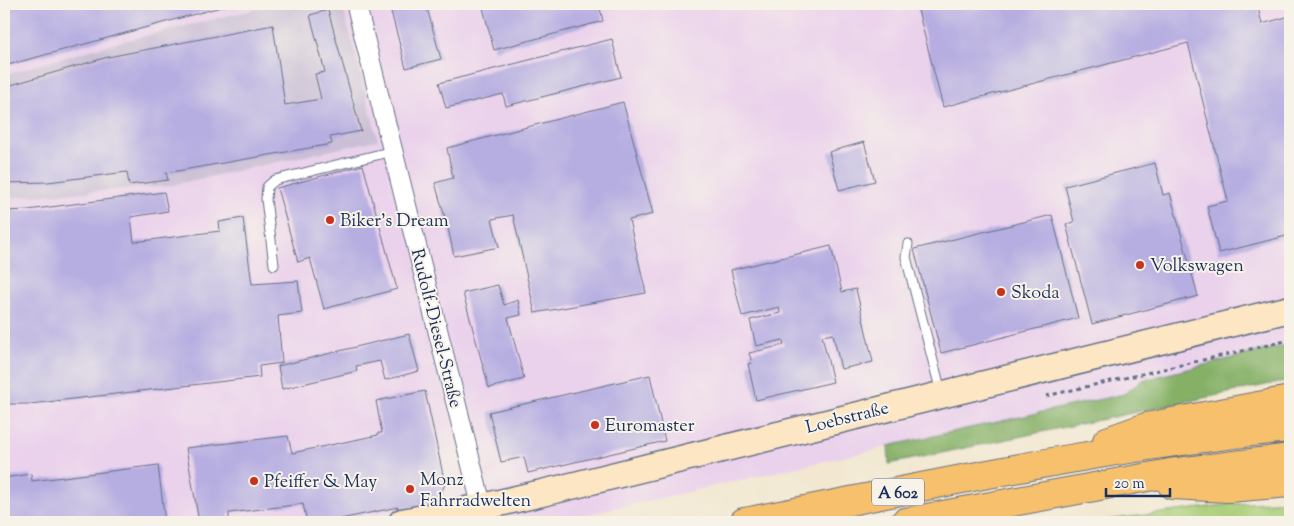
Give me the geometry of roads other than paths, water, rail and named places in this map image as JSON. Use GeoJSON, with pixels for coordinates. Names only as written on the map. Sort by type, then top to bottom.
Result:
{"type":"FeatureCollection","features":[{"type":"Feature","properties":{"kind":"highway"},"geometry":{"type":"LineString","coordinates":[[1052,462],[1146,426],[1290,400]]}},
{"type":"Feature","properties":{"kind":"highway","name":"A 602"},"geometry":{"type":"LineString","coordinates":[[744,522],[1052,462],[1191,440],[1290,428]]}},
{"type":"Feature","properties":{"kind":"highway","name":"A 602"},"geometry":{"type":"LineString","coordinates":[[905,522],[1170,473],[1290,458]]}},
{"type":"Feature","properties":{"kind":"highway"},"geometry":{"type":"LineString","coordinates":[[1123,482],[1228,488],[1290,483]]}},
{"type":"Feature","properties":{"kind":"main road","name":"Loebstraße"},"geometry":{"type":"LineString","coordinates":[[402,522],[482,507],[1290,309]]}},
{"type":"Feature","properties":{"kind":"street","name":"Rudolf-Diesel-Straße"},"geometry":{"type":"LineString","coordinates":[[356,4],[482,507]]}},
{"type":"Feature","properties":{"kind":"lane"},"geometry":{"type":"LineString","coordinates":[[274,265],[266,199],[268,187],[275,180],[393,151]]}},
{"type":"Feature","properties":{"kind":"lane"},"geometry":{"type":"LineString","coordinates":[[908,244],[906,257],[942,394]]}},
{"type":"Feature","properties":{"kind":"place","name":"Biker's Dream"},"geometry":{"type":"Point","coordinates":[330,220]}},
{"type":"Feature","properties":{"kind":"place","name":"Volkswagen"},"geometry":{"type":"Point","coordinates":[1140,265]}},
{"type":"Feature","properties":{"kind":"place","name":"Skoda"},"geometry":{"type":"Point","coordinates":[1001,292]}},
{"type":"Feature","properties":{"kind":"place","name":"Euromaster"},"geometry":{"type":"Point","coordinates":[595,425]}},
{"type":"Feature","properties":{"kind":"place","name":"Pfeiffer & May"},"geometry":{"type":"Point","coordinates":[254,481]}},
{"type":"Feature","properties":{"kind":"place","name":"Monz Fahrradwelten"},"geometry":{"type":"Point","coordinates":[410,489]}}]}
